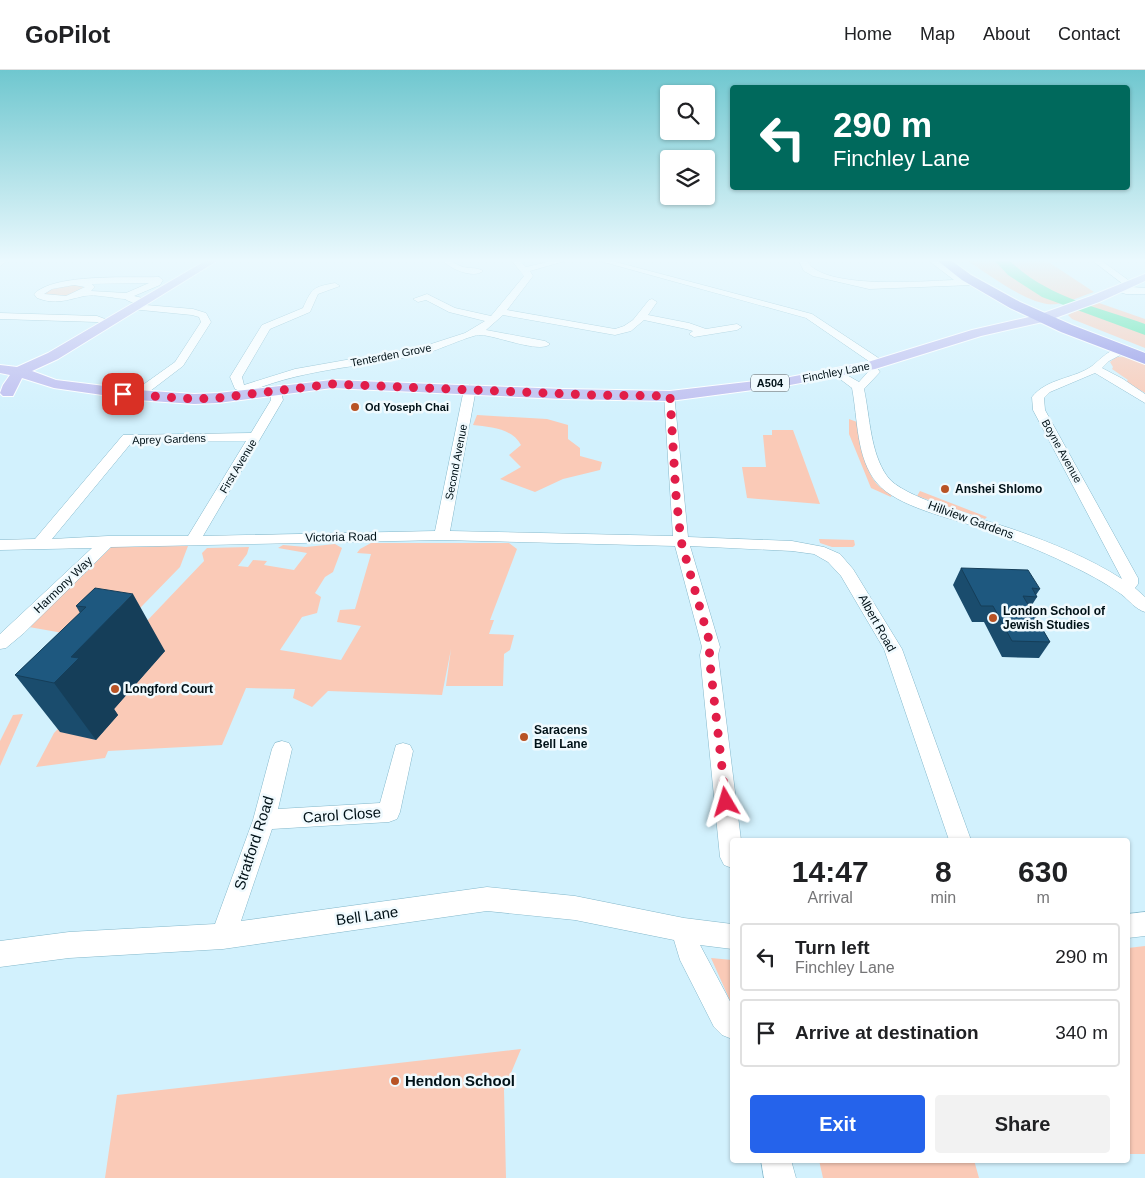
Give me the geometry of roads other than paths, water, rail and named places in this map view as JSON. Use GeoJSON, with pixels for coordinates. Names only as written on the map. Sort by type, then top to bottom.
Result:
{"type":"FeatureCollection","features":[{"type":"Feature","properties":{"kind":"highway"},"geometry":{"type":"LineString","coordinates":[[1048,313],[1137,353]]}},
{"type":"Feature","properties":{"kind":"main road"},"geometry":{"type":"LineString","coordinates":[[4,396],[21,386],[24,374],[120,313]]}},
{"type":"Feature","properties":{"kind":"main road","name":"Finchley Lane"},"geometry":{"type":"LineString","coordinates":[[24,374],[54,384],[137,395],[194,399],[332,384],[623,396],[670,396],[838,373],[875,365],[977,333],[1053,314]]}},
{"type":"Feature","properties":{"kind":"main road","name":"A504"},"geometry":{"type":"LineString","coordinates":[[0,369],[24,374]]}},
{"type":"Feature","properties":{"kind":"main road"},"geometry":{"type":"LineString","coordinates":[[4,396],[54,384]]}},
{"type":"Feature","properties":{"kind":"street"},"geometry":{"type":"LineString","coordinates":[[137,395],[178,364],[206,322],[203,315],[195,313]]}},
{"type":"Feature","properties":{"kind":"street"},"geometry":{"type":"LineString","coordinates":[[245,392],[239,387],[236,377],[264,329],[271,323],[300,313]]}},
{"type":"Feature","properties":{"kind":"street"},"geometry":{"type":"LineString","coordinates":[[472,313],[615,332],[630,328],[646,313]]}},
{"type":"Feature","properties":{"kind":"street","name":"Tenterden Grove"},"geometry":{"type":"LineString","coordinates":[[245,392],[267,380],[296,373],[432,348],[478,331],[499,313]]}},
{"type":"Feature","properties":{"kind":"street"},"geometry":{"type":"LineString","coordinates":[[797,313],[809,316],[875,365],[874,372],[863,385],[858,387],[838,373]]}},
{"type":"Feature","properties":{"kind":"street"},"geometry":{"type":"LineString","coordinates":[[0,316],[97,319],[108,322]]}},
{"type":"Feature","properties":{"kind":"street"},"geometry":{"type":"LineString","coordinates":[[643,317],[689,326],[704,332]]}},
{"type":"Feature","properties":{"kind":"street"},"geometry":{"type":"LineString","coordinates":[[682,336],[737,327]]}},
{"type":"Feature","properties":{"kind":"street"},"geometry":{"type":"LineString","coordinates":[[478,331],[545,344]]}},
{"type":"Feature","properties":{"kind":"street","name":"Boyne Avenue"},"geometry":{"type":"LineString","coordinates":[[1123,588],[1130,584],[1130,578],[1039,410],[1037,401],[1038,397],[1046,390],[1094,369],[1105,359],[1137,353]]}},
{"type":"Feature","properties":{"kind":"street"},"geometry":{"type":"LineString","coordinates":[[1094,369],[1118,381],[1145,399]]}},
{"type":"Feature","properties":{"kind":"street","name":"Hillview Gardens"},"geometry":{"type":"LineString","coordinates":[[858,387],[869,450],[879,476],[887,485],[911,498],[1050,550],[1123,588],[1145,606]]}},
{"type":"Feature","properties":{"kind":"street","name":"Second Avenue"},"geometry":{"type":"LineString","coordinates":[[442,535],[470,389]]}},
{"type":"Feature","properties":{"kind":"street","name":"First Avenue"},"geometry":{"type":"LineString","coordinates":[[193,540],[277,400],[276,390]]}},
{"type":"Feature","properties":{"kind":"street"},"geometry":{"type":"LineString","coordinates":[[670,396],[676,495],[681,541],[711,647],[709,655],[730,839]]}},
{"type":"Feature","properties":{"kind":"street","name":"Aprey Gardens"},"geometry":{"type":"LineString","coordinates":[[40,543],[128,438],[255,437]]}},
{"type":"Feature","properties":{"kind":"street","name":"Victoria Road"},"geometry":{"type":"LineString","coordinates":[[0,545],[108,541],[442,535],[681,541]]}},
{"type":"Feature","properties":{"kind":"street","name":"Harmony Way"},"geometry":{"type":"LineString","coordinates":[[0,643],[18,629],[108,541]]}},
{"type":"Feature","properties":{"kind":"street","name":"Albert Road"},"geometry":{"type":"LineString","coordinates":[[681,541],[807,547],[826,553],[840,564],[862,595],[894,649],[959,838]]}},
{"type":"Feature","properties":{"kind":"street"},"geometry":{"type":"LineString","coordinates":[[0,626],[10,624],[18,629]]}},
{"type":"Feature","properties":{"kind":"street","name":"Stratford Road"},"geometry":{"type":"LineString","coordinates":[[223,936],[264,820],[282,748]]}},
{"type":"Feature","properties":{"kind":"street","name":"Carol Close"},"geometry":{"type":"LineString","coordinates":[[264,820],[388,812],[403,751]]}},
{"type":"Feature","properties":{"kind":"street","name":"Bell Lane"},"geometry":{"type":"LineString","coordinates":[[0,954],[69,945],[223,936],[487,899],[575,908],[684,930],[730,937]]}},
{"type":"Feature","properties":{"kind":"street"},"geometry":{"type":"LineString","coordinates":[[1130,926],[1145,924]]}},
{"type":"Feature","properties":{"kind":"street"},"geometry":{"type":"LineString","coordinates":[[684,930],[689,951],[724,1017],[730,1023]]}},
{"type":"Feature","properties":{"kind":"street"},"geometry":{"type":"LineString","coordinates":[[777,1163],[780,1178]]}},
{"type":"Feature","properties":{"kind":"waterway"},"geometry":{"type":"LineString","coordinates":[[1098,313],[1145,330]]}},
{"type":"Feature","properties":{"kind":"place","name":"Od Yoseph Chai"},"geometry":{"type":"Point","coordinates":[355,407]}},
{"type":"Feature","properties":{"kind":"place","name":"Anshei Shlomo"},"geometry":{"type":"Point","coordinates":[945,489]}},
{"type":"Feature","properties":{"kind":"place","name":"London School of Jewish Studies"},"geometry":{"type":"Point","coordinates":[993,618]}},
{"type":"Feature","properties":{"kind":"place","name":"Longford Court"},"geometry":{"type":"Point","coordinates":[115,689]}},
{"type":"Feature","properties":{"kind":"place","name":"Saracens Bell Lane"},"geometry":{"type":"Point","coordinates":[524,737]}},
{"type":"Feature","properties":{"kind":"place","name":"Hendon School"},"geometry":{"type":"Point","coordinates":[395,1081]}}]}
